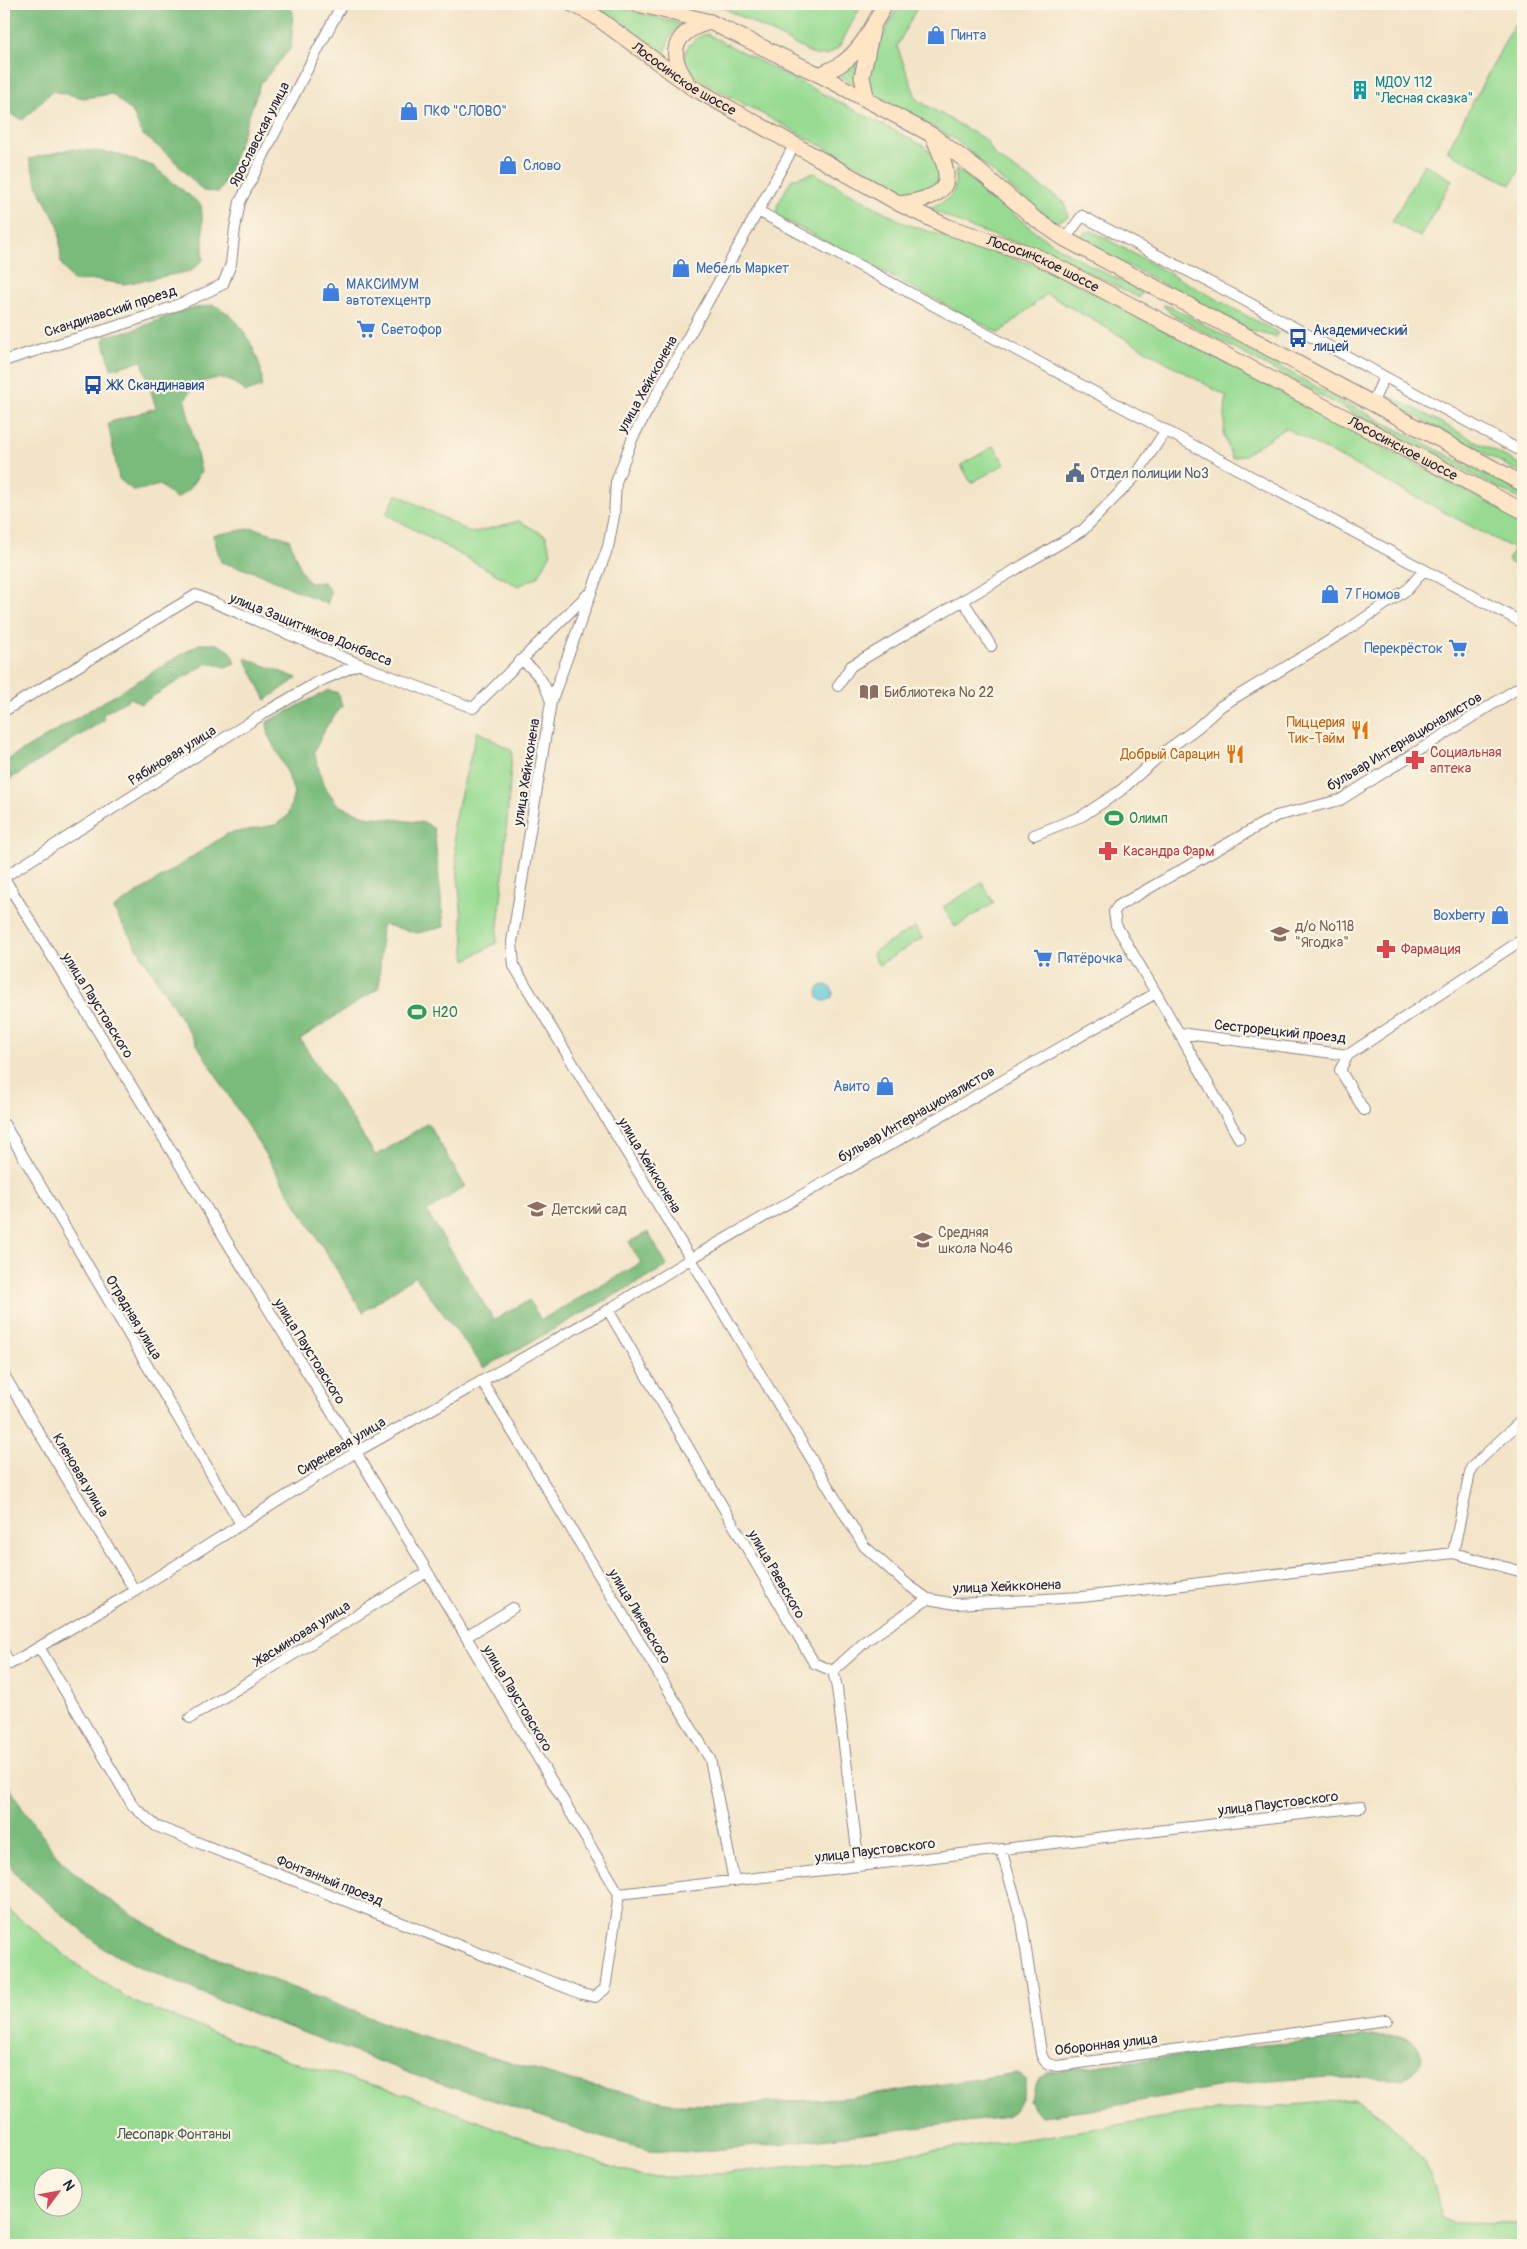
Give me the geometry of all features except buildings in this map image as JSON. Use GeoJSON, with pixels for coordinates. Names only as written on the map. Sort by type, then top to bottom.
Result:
{"type":"FeatureCollection","features":[{"type":"Feature","properties":{"kind":"street","name":"Ярославская улица"},"geometry":{"type":"LineString","coordinates":[[223,284],[231,264],[234,228],[240,202],[294,93],[342,4]]}},
{"type":"Feature","properties":{"kind":"street","name":"Лососинское шоссе"},"geometry":{"type":"LineString","coordinates":[[572,4],[592,14],[690,86],[900,204],[948,227],[1034,255],[1523,510]]}},
{"type":"Feature","properties":{"kind":"street","name":"Лососинское шоссе"},"geometry":{"type":"LineString","coordinates":[[638,4],[710,22],[820,75],[932,135],[978,170],[1034,218],[1066,240],[1523,484]]}},
{"type":"Feature","properties":{"kind":"street"},"geometry":{"type":"LineString","coordinates":[[867,100],[862,77],[872,30],[885,4]]}},
{"type":"Feature","properties":{"kind":"street"},"geometry":{"type":"LineString","coordinates":[[690,86],[676,63],[677,44],[679,38],[690,28],[710,22]]}},
{"type":"Feature","properties":{"kind":"street"},"geometry":{"type":"LineString","coordinates":[[820,75],[842,63],[872,30]]}},
{"type":"Feature","properties":{"kind":"street"},"geometry":{"type":"LineString","coordinates":[[900,204],[931,197],[943,189],[947,177],[946,164],[932,135]]}},
{"type":"Feature","properties":{"kind":"street","name":"улица Хейкконена"},"geometry":{"type":"LineString","coordinates":[[794,144],[629,444],[616,482],[614,516],[608,547],[551,702],[512,942],[514,966],[864,1546],[908,1585],[928,1599],[956,1604],[1082,1597],[1453,1553],[1523,1572]]}},
{"type":"Feature","properties":{"kind":"street"},"geometry":{"type":"LineString","coordinates":[[758,211],[1523,623]]}},
{"type":"Feature","properties":{"kind":"street"},"geometry":{"type":"LineString","coordinates":[[1066,240],[1082,216],[1240,298],[1523,452]]}},
{"type":"Feature","properties":{"kind":"street","name":"Скандинавский проезд"},"geometry":{"type":"LineString","coordinates":[[4,361],[176,305],[200,296],[223,284]]}},
{"type":"Feature","properties":{"kind":"street"},"geometry":{"type":"LineString","coordinates":[[1149,314],[1160,290]]}},
{"type":"Feature","properties":{"kind":"street"},"geometry":{"type":"LineString","coordinates":[[1372,404],[1384,376]]}},
{"type":"Feature","properties":{"kind":"street"},"geometry":{"type":"LineString","coordinates":[[838,686],[851,666],[1082,530],[1134,478],[1166,430]]}},
{"type":"Feature","properties":{"kind":"street"},"geometry":{"type":"LineString","coordinates":[[1034,835],[1082,816],[1120,792],[1164,752],[1197,728],[1221,706],[1344,632],[1408,589],[1424,570]]}},
{"type":"Feature","properties":{"kind":"street","name":"улица Защитников Донбасса"},"geometry":{"type":"LineString","coordinates":[[4,711],[196,596],[359,664],[473,708],[590,592]]}},
{"type":"Feature","properties":{"kind":"street"},"geometry":{"type":"LineString","coordinates":[[963,600],[991,646]]}},
{"type":"Feature","properties":{"kind":"street"},"geometry":{"type":"LineString","coordinates":[[522,660],[533,668],[544,681],[551,702]]}},
{"type":"Feature","properties":{"kind":"street","name":"Рябиновая улица"},"geometry":{"type":"LineString","coordinates":[[4,878],[266,712],[316,683],[359,664]]}},
{"type":"Feature","properties":{"kind":"street","name":"бульвар Интернационалистов"},"geometry":{"type":"LineString","coordinates":[[1239,1138],[1116,925],[1114,912],[1118,906],[1276,816],[1340,800],[1523,685]]}},
{"type":"Feature","properties":{"kind":"street","name":"улица Паустовского"},"geometry":{"type":"LineString","coordinates":[[4,878],[356,1452],[619,1894],[1361,1807]]}},
{"type":"Feature","properties":{"kind":"street","name":"Сестрорецкий проезд"},"geometry":{"type":"LineString","coordinates":[[1179,1034],[1348,1054],[1523,939]]}},
{"type":"Feature","properties":{"kind":"street","name":"бульвар Интернационалистов"},"geometry":{"type":"LineString","coordinates":[[690,1259],[1156,992]]}},
{"type":"Feature","properties":{"kind":"street"},"geometry":{"type":"LineString","coordinates":[[1348,1054],[1340,1070],[1364,1110]]}},
{"type":"Feature","properties":{"kind":"street","name":"Отрадная улица"},"geometry":{"type":"LineString","coordinates":[[4,1124],[241,1524]]}},
{"type":"Feature","properties":{"kind":"street","name":"Сиреневая улица"},"geometry":{"type":"LineString","coordinates":[[4,1653],[10,1664],[135,1590],[356,1452],[608,1310],[690,1259]]}},
{"type":"Feature","properties":{"kind":"street","name":"улица Раевского"},"geometry":{"type":"LineString","coordinates":[[608,1310],[814,1664],[833,1671]]}},
{"type":"Feature","properties":{"kind":"street","name":"Кленовая улица"},"geometry":{"type":"LineString","coordinates":[[4,1375],[135,1590]]}},
{"type":"Feature","properties":{"kind":"street","name":"улица Линевского"},"geometry":{"type":"LineString","coordinates":[[482,1381],[710,1759],[734,1881]]}},
{"type":"Feature","properties":{"kind":"street"},"geometry":{"type":"LineString","coordinates":[[1453,1553],[1471,1468],[1523,1419]]}},
{"type":"Feature","properties":{"kind":"street","name":"Жасминовая улица"},"geometry":{"type":"LineString","coordinates":[[190,1718],[427,1572]]}},
{"type":"Feature","properties":{"kind":"street"},"geometry":{"type":"LineString","coordinates":[[859,1866],[837,1688],[833,1671],[867,1640],[928,1599]]}},
{"type":"Feature","properties":{"kind":"street"},"geometry":{"type":"LineString","coordinates":[[466,1637],[513,1608]]}},
{"type":"Feature","properties":{"kind":"street","name":"Фонтанный проезд"},"geometry":{"type":"LineString","coordinates":[[38,1647],[133,1806],[156,1826],[582,1994],[595,1997],[605,1989],[619,1894]]}},
{"type":"Feature","properties":{"kind":"street","name":"Оборонная улица"},"geometry":{"type":"LineString","coordinates":[[1001,1849],[1022,1922],[1041,2053],[1043,2060],[1048,2064],[1067,2064],[1387,2020]]}},
{"type":"Feature","properties":{"kind":"green space"},"geometry":{"type":"Polygon","coordinates":[[[4,4],[287,4],[293,12],[291,48],[260,84],[231,167],[219,192],[203,191],[170,156],[142,134],[133,113],[112,94],[84,98],[52,91],[23,120],[4,111],[4,4]]]}},
{"type":"Feature","properties":{"kind":"green space"},"geometry":{"type":"Polygon","coordinates":[[[590,4],[607,4],[681,24],[669,39],[665,57],[590,4]]]}},
{"type":"Feature","properties":{"kind":"green space"},"geometry":{"type":"Polygon","coordinates":[[[712,4],[862,4],[839,47],[828,55],[815,55],[724,8],[712,4]]]}},
{"type":"Feature","properties":{"kind":"green space"},"geometry":{"type":"Polygon","coordinates":[[[899,4],[919,4],[897,46],[917,100],[986,140],[995,156],[1065,203],[1068,217],[1055,222],[1030,205],[956,140],[874,94],[867,77],[874,53],[899,4]]]}},
{"type":"Feature","properties":{"kind":"green space"},"geometry":{"type":"Polygon","coordinates":[[[1514,25],[1523,30],[1523,163],[1511,185],[1447,151],[1514,25]]]}},
{"type":"Feature","properties":{"kind":"green space"},"geometry":{"type":"Polygon","coordinates":[[[707,34],[924,146],[936,162],[938,170],[934,185],[929,190],[920,193],[909,193],[694,77],[688,71],[684,58],[693,41],[707,34]]]}},
{"type":"Feature","properties":{"kind":"green space"},"geometry":{"type":"Polygon","coordinates":[[[864,46],[856,67],[856,85],[837,74],[852,66],[864,46]]]}},
{"type":"Feature","properties":{"kind":"green space"},"geometry":{"type":"Polygon","coordinates":[[[70,149],[114,153],[153,166],[201,205],[203,260],[191,271],[124,284],[97,280],[73,281],[61,263],[59,227],[39,190],[29,159],[70,149]]]}},
{"type":"Feature","properties":{"kind":"green space"},"geometry":{"type":"Polygon","coordinates":[[[1424,164],[1452,180],[1420,237],[1392,222],[1424,164]]]}},
{"type":"Feature","properties":{"kind":"green space"},"geometry":{"type":"Polygon","coordinates":[[[956,169],[1047,240],[1082,261],[1142,292],[1139,298],[1061,258],[969,227],[928,208],[948,198],[954,191],[956,169]]]}},
{"type":"Feature","properties":{"kind":"green space"},"geometry":{"type":"Polygon","coordinates":[[[814,173],[906,224],[1053,271],[1523,521],[1523,564],[1516,565],[1508,561],[1514,549],[1285,428],[1244,455],[1232,458],[1224,435],[1226,396],[1047,294],[999,333],[779,217],[776,213],[778,204],[792,179],[814,173]]]}},
{"type":"Feature","properties":{"kind":"green space"},"geometry":{"type":"Polygon","coordinates":[[[1092,231],[1278,333],[1276,337],[1251,331],[1086,243],[1082,237],[1085,232],[1092,231]]]}},
{"type":"Feature","properties":{"kind":"green space"},"geometry":{"type":"Polygon","coordinates":[[[214,305],[237,322],[248,339],[261,370],[261,387],[246,392],[232,382],[222,379],[194,384],[185,401],[201,472],[188,490],[176,499],[160,485],[134,491],[119,479],[108,423],[156,408],[142,361],[111,369],[104,341],[105,336],[133,330],[184,310],[214,305]]]}},
{"type":"Feature","properties":{"kind":"green space"},"geometry":{"type":"Polygon","coordinates":[[[1163,305],[1172,307],[1342,401],[1523,494],[1523,501],[1340,406],[1171,314],[1163,305]]]}},
{"type":"Feature","properties":{"kind":"green space"},"geometry":{"type":"Polygon","coordinates":[[[1382,397],[1392,397],[1523,466],[1523,474],[1393,404],[1382,397]]]}},
{"type":"Feature","properties":{"kind":"green space"},"geometry":{"type":"Polygon","coordinates":[[[994,446],[1005,464],[971,483],[961,465],[994,446]]]}},
{"type":"Feature","properties":{"kind":"green space"},"geometry":{"type":"Polygon","coordinates":[[[397,494],[472,533],[519,521],[546,536],[551,553],[538,577],[518,586],[386,514],[397,494]]]}},
{"type":"Feature","properties":{"kind":"green space"},"geometry":{"type":"Polygon","coordinates":[[[254,528],[289,539],[301,571],[309,583],[324,582],[331,593],[327,604],[257,573],[221,562],[213,535],[254,528]]]}},
{"type":"Feature","properties":{"kind":"green space"},"geometry":{"type":"Polygon","coordinates":[[[199,644],[217,644],[230,651],[235,663],[226,667],[208,663],[140,704],[131,698],[103,714],[104,720],[4,783],[4,762],[199,644]]]}},
{"type":"Feature","properties":{"kind":"green space"},"geometry":{"type":"Polygon","coordinates":[[[245,658],[297,678],[266,700],[245,658]]]}},
{"type":"Feature","properties":{"kind":"green space"},"geometry":{"type":"Polygon","coordinates":[[[329,690],[338,693],[342,706],[326,727],[314,752],[323,784],[338,805],[365,816],[426,823],[434,829],[444,927],[417,933],[382,924],[379,988],[300,1039],[376,1156],[428,1123],[465,1186],[427,1212],[494,1320],[529,1300],[541,1320],[641,1263],[629,1242],[648,1232],[667,1266],[484,1368],[415,1276],[363,1312],[113,909],[227,834],[275,825],[288,816],[294,793],[288,774],[269,737],[267,722],[329,690]]]}},
{"type":"Feature","properties":{"kind":"green space"},"geometry":{"type":"Polygon","coordinates":[[[477,731],[512,751],[502,891],[496,943],[466,960],[453,825],[477,731]]]}},
{"type":"Feature","properties":{"kind":"green space"},"geometry":{"type":"Polygon","coordinates":[[[982,883],[994,903],[955,927],[943,907],[982,883]]]}},
{"type":"Feature","properties":{"kind":"green space"},"geometry":{"type":"Polygon","coordinates":[[[915,927],[922,938],[879,965],[872,953],[915,927]]]}},
{"type":"Feature","properties":{"kind":"green space"},"geometry":{"type":"Polygon","coordinates":[[[4,1777],[22,1808],[61,1861],[100,1894],[180,1944],[410,2033],[572,2081],[675,2104],[734,2105],[857,2097],[1017,2073],[1025,2079],[1025,2090],[1018,2106],[1007,2117],[787,2143],[692,2152],[650,2150],[606,2139],[425,2079],[249,2012],[144,1969],[105,1950],[20,1879],[4,1857],[4,1777]]]}},
{"type":"Feature","properties":{"kind":"green space","name":"Лесопарк Фонтаны"},"geometry":{"type":"Polygon","coordinates":[[[4,1906],[86,1972],[136,2003],[281,2058],[408,2095],[528,2140],[644,2177],[686,2177],[874,2158],[1035,2138],[1190,2113],[1355,2100],[1374,2111],[1397,2131],[1425,2164],[1436,2189],[1441,2218],[1452,2223],[1523,2224],[1523,2245],[4,2245],[4,1906]]]}},
{"type":"Feature","properties":{"kind":"green space"},"geometry":{"type":"Polygon","coordinates":[[[1374,2036],[1399,2037],[1413,2041],[1419,2048],[1421,2056],[1417,2069],[1404,2078],[1327,2077],[1233,2084],[1091,2110],[1041,2116],[1034,2110],[1029,2101],[1039,2079],[1048,2072],[1252,2046],[1374,2036]]]}},
{"type":"Feature","properties":{"kind":"water"},"geometry":{"type":"Polygon","coordinates":[[[825,985],[833,993],[825,1001],[817,993],[825,985]]]}},
{"type":"Feature","properties":{"kind":"place","name":"Пинта"},"geometry":{"type":"Point","coordinates":[936,35]}},
{"type":"Feature","properties":{"kind":"place","name":"МДОУ 112 \"Лесная сказка\""},"geometry":{"type":"Point","coordinates":[1360,90]}},
{"type":"Feature","properties":{"kind":"place","name":"ПКФ \"СЛОВО\""},"geometry":{"type":"Point","coordinates":[409,111]}},
{"type":"Feature","properties":{"kind":"place","name":"Слово"},"geometry":{"type":"Point","coordinates":[508,165]}},
{"type":"Feature","properties":{"kind":"place","name":"Мебель Маркет"},"geometry":{"type":"Point","coordinates":[681,268]}},
{"type":"Feature","properties":{"kind":"place","name":"МАКСИМУМ автотехцентр"},"geometry":{"type":"Point","coordinates":[331,292]}},
{"type":"Feature","properties":{"kind":"place","name":"Светофор"},"geometry":{"type":"Point","coordinates":[366,329]}},
{"type":"Feature","properties":{"kind":"place","name":"Академический лицей"},"geometry":{"type":"Point","coordinates":[1298,338]}},
{"type":"Feature","properties":{"kind":"place","name":"ЖК Скандинавия"},"geometry":{"type":"Point","coordinates":[93,385]}},
{"type":"Feature","properties":{"kind":"place","name":"Отдел полиции №3"},"geometry":{"type":"Point","coordinates":[1075,473]}},
{"type":"Feature","properties":{"kind":"place","name":"7 Гномов"},"geometry":{"type":"Point","coordinates":[1330,594]}},
{"type":"Feature","properties":{"kind":"place","name":"Перекрёсток"},"geometry":{"type":"Point","coordinates":[1458,648]}},
{"type":"Feature","properties":{"kind":"place","name":"Библиотека № 22"},"geometry":{"type":"Point","coordinates":[869,692]}},
{"type":"Feature","properties":{"kind":"place","name":"Пиццерия Тик-Тайм"},"geometry":{"type":"Point","coordinates":[1360,730]}},
{"type":"Feature","properties":{"kind":"place","name":"Добрый Сарацин"},"geometry":{"type":"Point","coordinates":[1235,754]}},
{"type":"Feature","properties":{"kind":"place","name":"Социальная аптека"},"geometry":{"type":"Point","coordinates":[1415,760]}},
{"type":"Feature","properties":{"kind":"place","name":"Олимп"},"geometry":{"type":"Point","coordinates":[1114,818]}},
{"type":"Feature","properties":{"kind":"place","name":"Касандра Фарм"},"geometry":{"type":"Point","coordinates":[1108,851]}},
{"type":"Feature","properties":{"kind":"place","name":"Boxberry"},"geometry":{"type":"Point","coordinates":[1500,915]}},
{"type":"Feature","properties":{"kind":"place","name":"д/о №118 \"Ягодка\""},"geometry":{"type":"Point","coordinates":[1280,934]}},
{"type":"Feature","properties":{"kind":"place","name":"Фармация"},"geometry":{"type":"Point","coordinates":[1386,949]}},
{"type":"Feature","properties":{"kind":"place","name":"Пятёрочка"},"geometry":{"type":"Point","coordinates":[1043,958]}},
{"type":"Feature","properties":{"kind":"place","name":"H2O"},"geometry":{"type":"Point","coordinates":[417,1012]}},
{"type":"Feature","properties":{"kind":"place","name":"Авито"},"geometry":{"type":"Point","coordinates":[885,1086]}},
{"type":"Feature","properties":{"kind":"place","name":"Детский сад"},"geometry":{"type":"Point","coordinates":[537,1209]}},
{"type":"Feature","properties":{"kind":"place","name":"Средняя школа №46"},"geometry":{"type":"Point","coordinates":[923,1240]}}]}
